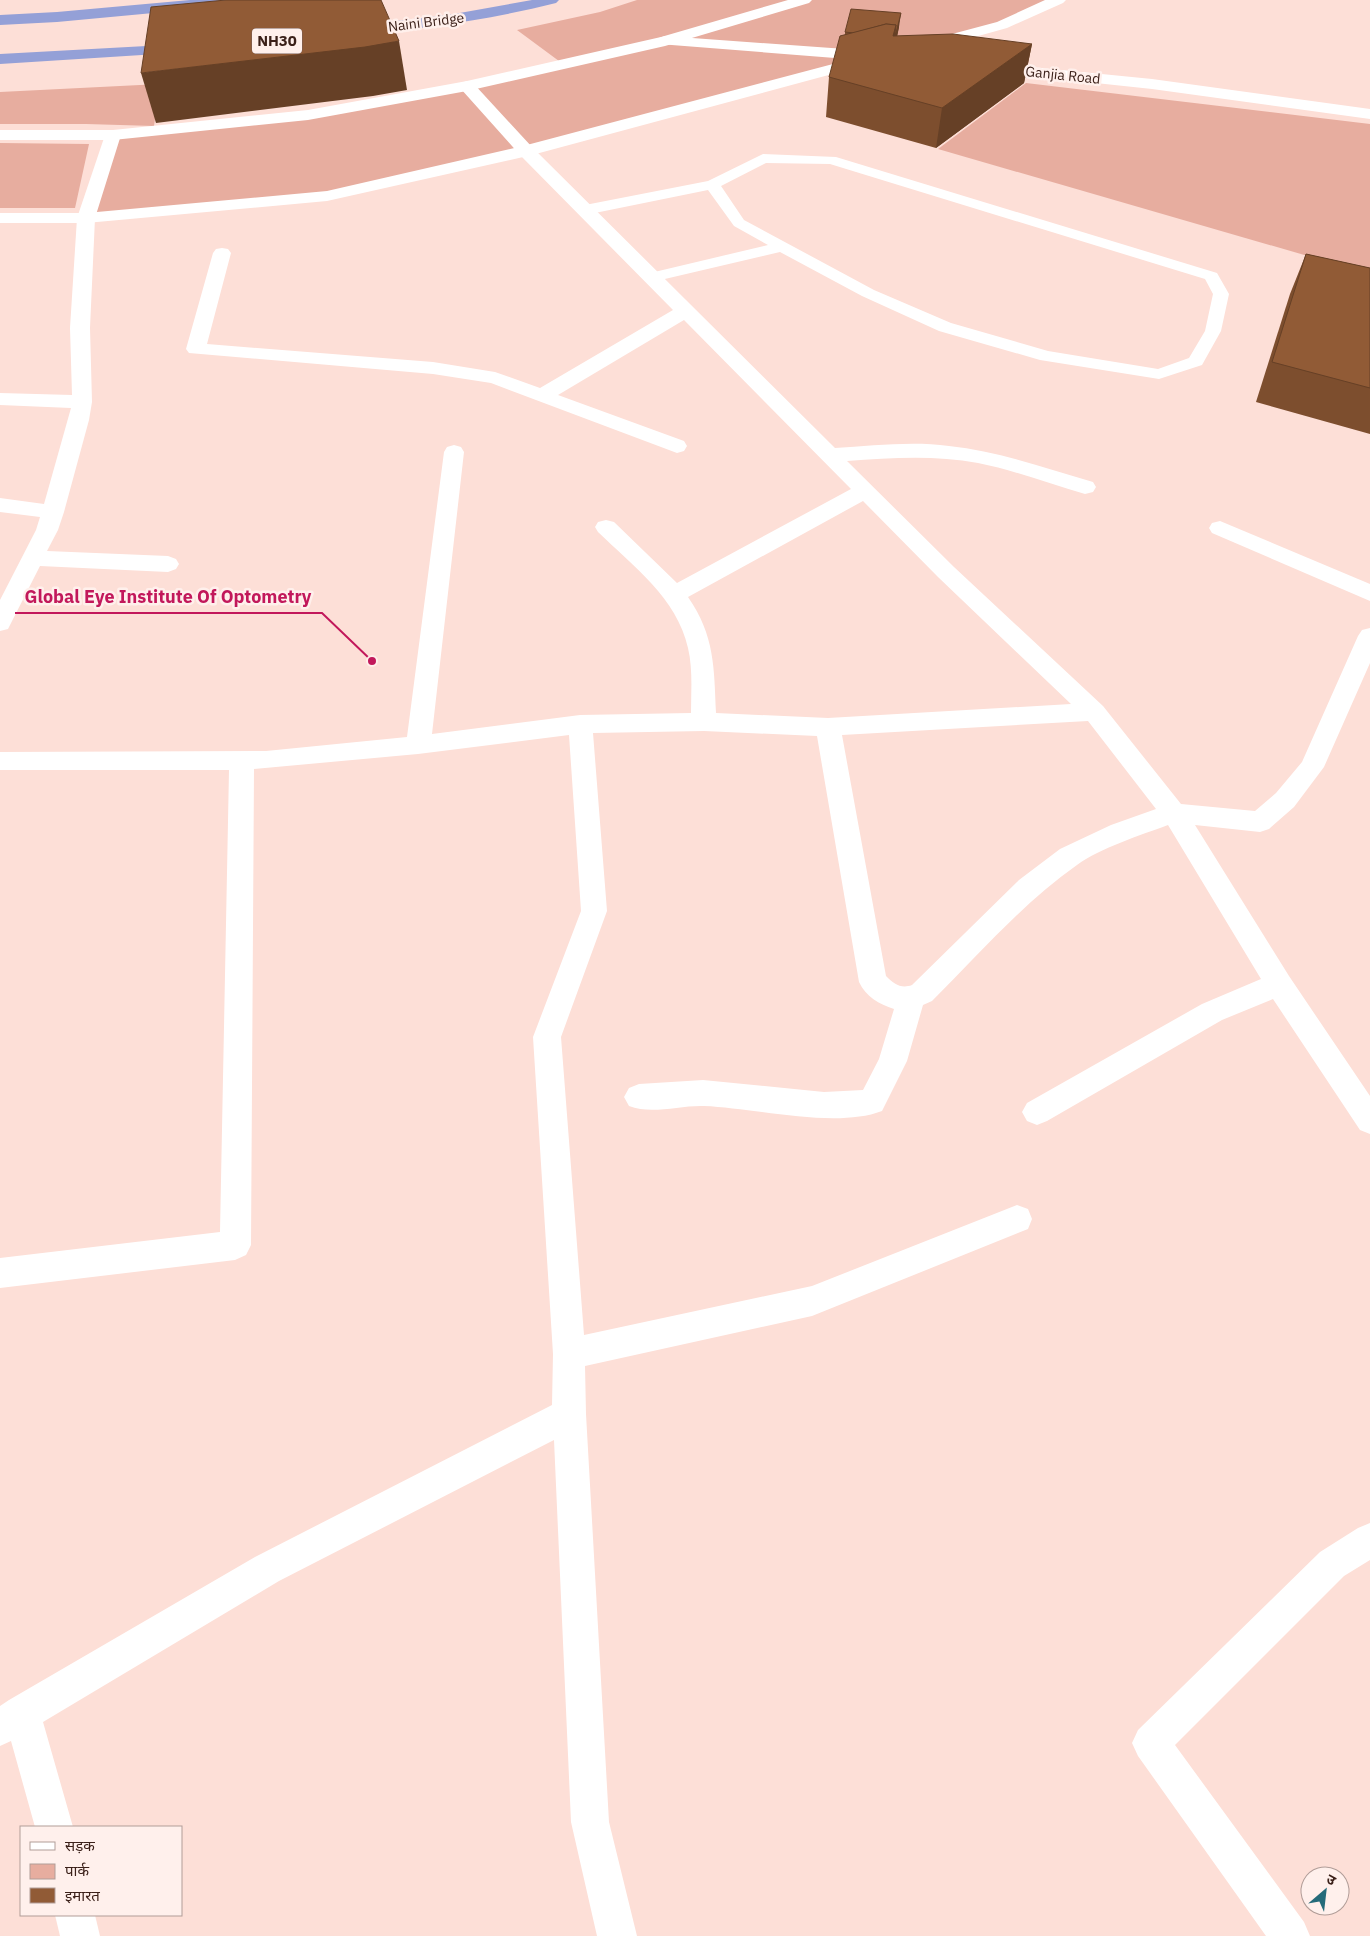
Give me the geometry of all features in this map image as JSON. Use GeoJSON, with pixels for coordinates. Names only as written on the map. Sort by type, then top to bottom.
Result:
{"type":"FeatureCollection","features":[{"type":"Feature","properties":{"kind":"highway"},"geometry":{"type":"LineString","coordinates":[[0,20],[57,17],[239,0]]}},
{"type":"Feature","properties":{"kind":"highway","name":"Naini Bridge"},"geometry":{"type":"LineString","coordinates":[[342,33],[462,18],[518,9],[551,0]]}},
{"type":"Feature","properties":{"kind":"highway"},"geometry":{"type":"LineString","coordinates":[[0,59],[83,56],[194,48]]}},
{"type":"Feature","properties":{"kind":"street"},"geometry":{"type":"LineString","coordinates":[[0,135],[113,135],[308,115],[467,86],[665,41],[804,0]]}},
{"type":"Feature","properties":{"kind":"street"},"geometry":{"type":"LineString","coordinates":[[909,49],[1002,25],[1058,0]]}},
{"type":"Feature","properties":{"kind":"street"},"geometry":{"type":"LineString","coordinates":[[0,218],[86,218],[327,196],[526,152],[887,56],[665,41]]}},
{"type":"Feature","properties":{"kind":"street","name":"Ganjia Road"},"geometry":{"type":"LineString","coordinates":[[978,67],[1152,84],[1370,114]]}},
{"type":"Feature","properties":{"kind":"street"},"geometry":{"type":"LineString","coordinates":[[467,86],[526,152],[946,572],[1094,712],[1174,813],[1279,984],[1370,1121]]}},
{"type":"Feature","properties":{"kind":"street"},"geometry":{"type":"LineString","coordinates":[[0,623],[47,530],[79,420],[82,402],[80,328],[86,218],[113,135]]}},
{"type":"Feature","properties":{"kind":"street"},"geometry":{"type":"LineString","coordinates":[[222,253],[196,349],[433,368],[495,378],[677,446]]}},
{"type":"Feature","properties":{"kind":"street"},"geometry":{"type":"LineString","coordinates":[[542,396],[685,311]]}},
{"type":"Feature","properties":{"kind":"street"},"geometry":{"type":"LineString","coordinates":[[0,399],[82,402]]}},
{"type":"Feature","properties":{"kind":"street"},"geometry":{"type":"LineString","coordinates":[[829,455],[932,451],[963,454],[1005,463],[1085,486]]}},
{"type":"Feature","properties":{"kind":"street"},"geometry":{"type":"LineString","coordinates":[[418,745],[454,452]]}},
{"type":"Feature","properties":{"kind":"street"},"geometry":{"type":"LineString","coordinates":[[675,594],[866,490]]}},
{"type":"Feature","properties":{"kind":"street"},"geometry":{"type":"LineString","coordinates":[[0,505],[53,512]]}},
{"type":"Feature","properties":{"kind":"street"},"geometry":{"type":"LineString","coordinates":[[606,527],[675,594],[689,616],[700,649],[704,722]]}},
{"type":"Feature","properties":{"kind":"street"},"geometry":{"type":"LineString","coordinates":[[1220,528],[1370,593]]}},
{"type":"Feature","properties":{"kind":"street"},"geometry":{"type":"LineString","coordinates":[[33,558],[168,564]]}},
{"type":"Feature","properties":{"kind":"street"},"geometry":{"type":"LineString","coordinates":[[828,726],[873,982],[884,992],[898,999],[911,999],[922,993],[1028,888],[1069,856],[1120,832],[1174,813],[1260,822],[1284,800],[1312,767],[1370,636]]}},
{"type":"Feature","properties":{"kind":"street"},"geometry":{"type":"LineString","coordinates":[[0,762],[242,761],[418,745],[580,724],[704,722],[828,726],[1094,712]]}},
{"type":"Feature","properties":{"kind":"street"},"geometry":{"type":"LineString","coordinates":[[580,724],[594,911],[547,1037],[570,1354],[569,1414],[590,1822],[618,1936]]}},
{"type":"Feature","properties":{"kind":"street"},"geometry":{"type":"LineString","coordinates":[[0,1273],[235,1245],[242,761]]}},
{"type":"Feature","properties":{"kind":"street"},"geometry":{"type":"LineString","coordinates":[[1037,1112],[1212,1012],[1279,984]]}},
{"type":"Feature","properties":{"kind":"street"},"geometry":{"type":"LineString","coordinates":[[639,1097],[703,1093],[824,1105],[872,1102],[893,1061],[911,999]]}},
{"type":"Feature","properties":{"kind":"street"},"geometry":{"type":"LineString","coordinates":[[570,1354],[812,1301],[1017,1219]]}},
{"type":"Feature","properties":{"kind":"street"},"geometry":{"type":"LineString","coordinates":[[54,1826],[11,1720],[267,1569],[569,1414]]}},
{"type":"Feature","properties":{"kind":"street"},"geometry":{"type":"LineString","coordinates":[[1290,1936],[1151,1743],[1332,1564],[1370,1540]]}},
{"type":"Feature","properties":{"kind":"street"},"geometry":{"type":"LineString","coordinates":[[75,1916],[80,1936]]}},
{"type":"Feature","properties":{"kind":"lane"},"geometry":{"type":"LineString","coordinates":[[584,210],[712,185],[763,158],[831,160],[1211,276],[1221,294],[1213,331],[1196,361],[1159,374],[1046,356],[945,327],[868,292],[739,223],[712,185]]}},
{"type":"Feature","properties":{"kind":"lane"},"geometry":{"type":"LineString","coordinates":[[652,277],[784,246]]}},
{"type":"Feature","properties":{"kind":"green space"},"geometry":{"type":"Polygon","coordinates":[[[637,0],[1058,0],[1002,25],[524,151],[327,196],[87,218],[115,136],[311,116],[563,64],[517,30],[600,12],[637,0]]]}},
{"type":"Feature","properties":{"kind":"green space"},"geometry":{"type":"Polygon","coordinates":[[[1026,83],[1370,124],[1370,274],[938,149],[1026,83]]]}},
{"type":"Feature","properties":{"kind":"green space"},"geometry":{"type":"Polygon","coordinates":[[[160,84],[154,126],[0,124],[0,92],[160,84]]]}},
{"type":"Feature","properties":{"kind":"green space"},"geometry":{"type":"Polygon","coordinates":[[[0,143],[89,144],[75,208],[0,208],[0,143]]]}},
{"type":"Feature","properties":{"kind":"building"},"geometry":{"type":"Polygon","coordinates":[[[226,0],[381,0],[399,41],[365,47],[141,73],[151,7],[226,0]]]}},
{"type":"Feature","properties":{"kind":"building"},"geometry":{"type":"Polygon","coordinates":[[[851,9],[901,13],[896,33],[896,25],[886,24],[854,33],[845,32],[851,9]]]}},
{"type":"Feature","properties":{"kind":"building"},"geometry":{"type":"Polygon","coordinates":[[[886,24],[896,25],[893,36],[953,34],[1032,44],[942,108],[829,77],[840,36],[886,24]]]}},
{"type":"Feature","properties":{"kind":"building"},"geometry":{"type":"Polygon","coordinates":[[[1306,254],[1370,268],[1370,388],[1272,362],[1306,254]]]}},
{"type":"Feature","properties":{"kind":"place","name":"Global Eye Institute Of Optometry"},"geometry":{"type":"Point","coordinates":[372,661]}}]}
